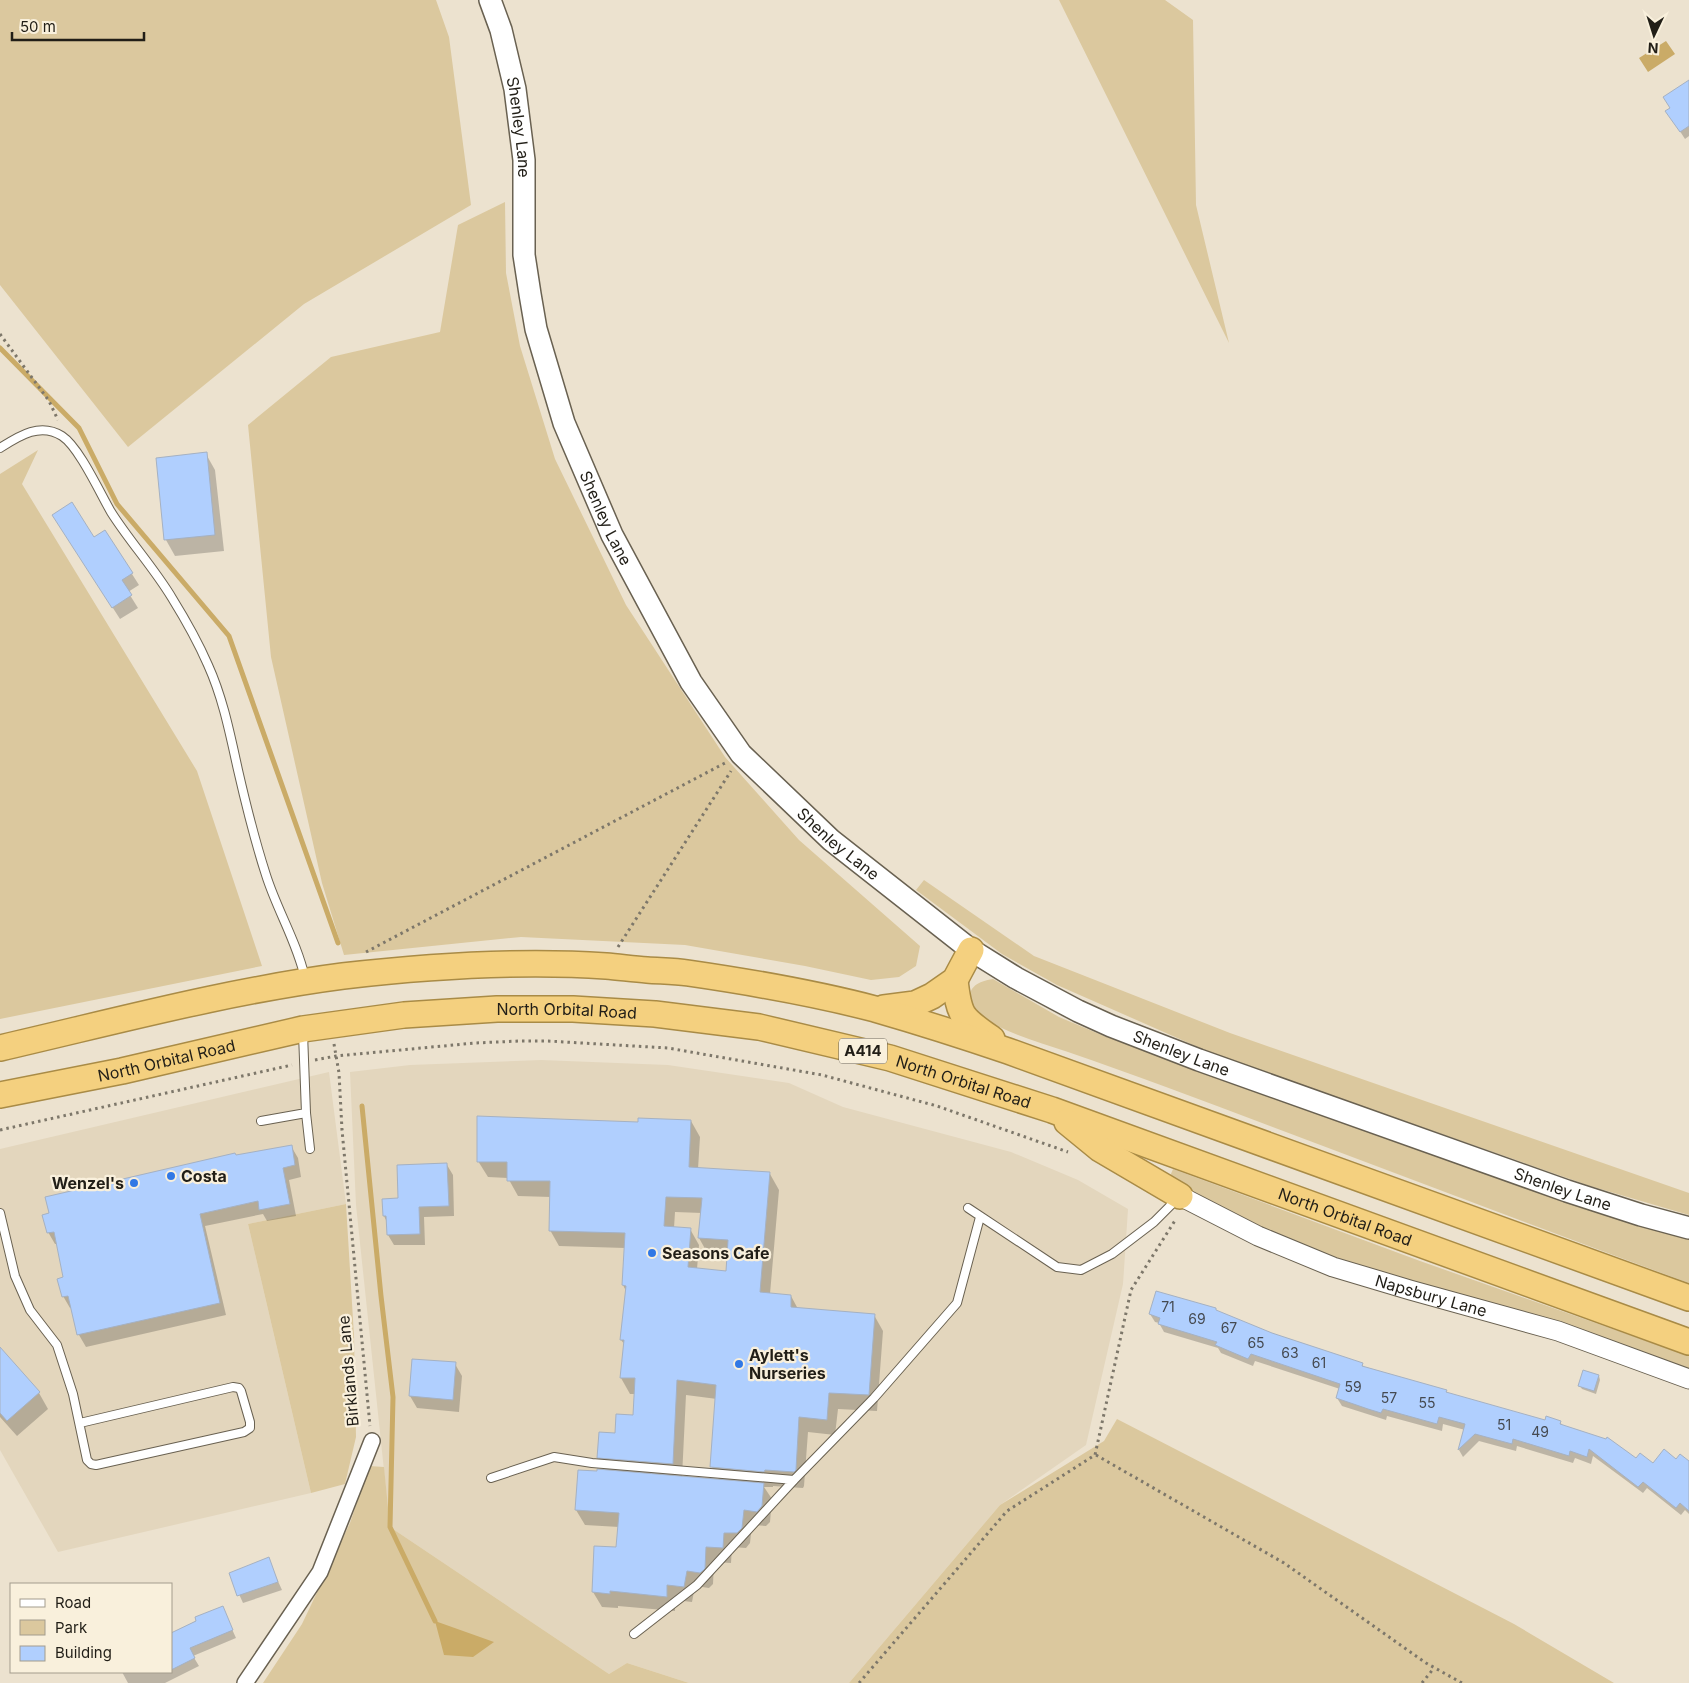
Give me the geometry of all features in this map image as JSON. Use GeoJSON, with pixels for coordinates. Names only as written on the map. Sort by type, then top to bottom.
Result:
{"type":"FeatureCollection","features":[{"type":"Feature","properties":{"kind":"highway"},"geometry":{"type":"LineString","coordinates":[[874,1009],[915,1004],[932,996],[955,980],[971,950]]}},
{"type":"Feature","properties":{"kind":"highway"},"geometry":{"type":"LineString","coordinates":[[0,1048],[212,1000],[306,982],[390,971],[436,967],[529,964],[606,966],[685,972],[764,985],[874,1009],[1008,1051],[1689,1298]]}},
{"type":"Feature","properties":{"kind":"highway"},"geometry":{"type":"LineString","coordinates":[[955,980],[957,1004],[962,1014],[971,1024],[1008,1051]]}},
{"type":"Feature","properties":{"kind":"highway","name":"North Orbital Road"},"geometry":{"type":"LineString","coordinates":[[2,1098],[303,1029],[404,1015],[497,1009],[573,1009],[655,1014],[759,1027],[890,1058],[1052,1110],[1689,1342]]}},
{"type":"Feature","properties":{"kind":"highway"},"geometry":{"type":"LineString","coordinates":[[1052,1110],[1100,1149],[1184,1198]]}},
{"type":"Feature","properties":{"kind":"main road","name":"Shenley Lane"},"geometry":{"type":"LineString","coordinates":[[490,0],[501,30],[515,89],[524,160],[524,255],[536,329],[564,423],[612,535],[691,682],[741,754],[831,840],[971,950],[1016,978],[1078,1011],[1111,1026],[1199,1060],[1567,1191],[1689,1228]]}},
{"type":"Feature","properties":{"kind":"street","name":"Napsbury Lane"},"geometry":{"type":"LineString","coordinates":[[1184,1198],[1258,1236],[1333,1266],[1410,1290],[1558,1330],[1689,1379]]}},
{"type":"Feature","properties":{"kind":"street","name":"Birklands Lane"},"geometry":{"type":"LineString","coordinates":[[245,1683],[320,1572],[372,1442]]}},
{"type":"Feature","properties":{"kind":"lane"},"geometry":{"type":"LineString","coordinates":[[0,448],[21,434],[41,430],[63,436],[70,442],[115,517],[172,598],[209,666],[225,714],[242,788],[266,874],[299,956],[306,982]]}},
{"type":"Feature","properties":{"kind":"lane"},"geometry":{"type":"LineString","coordinates":[[303,1029],[306,1113],[310,1149]]}},
{"type":"Feature","properties":{"kind":"lane"},"geometry":{"type":"LineString","coordinates":[[261,1121],[306,1113]]}},
{"type":"Feature","properties":{"kind":"lane"},"geometry":{"type":"LineString","coordinates":[[968,1208],[1057,1267],[1081,1270],[1112,1254],[1184,1198]]}},
{"type":"Feature","properties":{"kind":"lane"},"geometry":{"type":"LineString","coordinates":[[0,1213],[15,1276],[30,1310],[58,1345],[88,1460],[91,1464],[96,1465],[244,1432],[250,1428],[241,1391],[239,1388],[233,1387],[80,1424]]}},
{"type":"Feature","properties":{"kind":"lane"},"geometry":{"type":"LineString","coordinates":[[634,1634],[697,1585],[794,1480],[874,1398],[957,1303],[980,1217]]}},
{"type":"Feature","properties":{"kind":"lane"},"geometry":{"type":"LineString","coordinates":[[491,1478],[554,1457],[794,1480]]}},
{"type":"Feature","properties":{"kind":"path"},"geometry":{"type":"LineString","coordinates":[[0,334],[49,401],[70,442]]}},
{"type":"Feature","properties":{"kind":"path"},"geometry":{"type":"LineString","coordinates":[[364,952],[741,754]]}},
{"type":"Feature","properties":{"kind":"path"},"geometry":{"type":"LineString","coordinates":[[606,966],[741,754]]}},
{"type":"Feature","properties":{"kind":"path","name":"Birklands Lane"},"geometry":{"type":"LineString","coordinates":[[332,1024],[372,1442]]}},
{"type":"Feature","properties":{"kind":"path"},"geometry":{"type":"LineString","coordinates":[[0,1130],[336,1056],[475,1043],[548,1041],[668,1048],[822,1075],[937,1106],[1073,1154]]}},
{"type":"Feature","properties":{"kind":"path"},"geometry":{"type":"LineString","coordinates":[[858,1683],[1007,1511],[1096,1455],[1131,1290],[1184,1198]]}},
{"type":"Feature","properties":{"kind":"path"},"geometry":{"type":"LineString","coordinates":[[1096,1455],[1284,1563],[1434,1668],[1462,1683]]}},
{"type":"Feature","properties":{"kind":"path"},"geometry":{"type":"LineString","coordinates":[[1422,1683],[1434,1668]]}},
{"type":"Feature","properties":{"kind":"shaded area"},"geometry":{"type":"Polygon","coordinates":[[[1666,41],[1675,54],[1648,72],[1639,58],[1666,41]]]}},
{"type":"Feature","properties":{"kind":"shaded area","name":"Aylett's Nurseries"},"geometry":{"type":"Polygon","coordinates":[[[541,1060],[668,1065],[789,1083],[843,1107],[1011,1152],[1078,1180],[1128,1209],[1123,1284],[1086,1445],[1000,1505],[849,1683],[689,1683],[627,1663],[609,1674],[390,1527],[356,1205],[350,1072],[410,1065],[541,1060]]]}},
{"type":"Feature","properties":{"kind":"shaded area"},"geometry":{"type":"Polygon","coordinates":[[[329,1072],[346,1204],[248,1224],[311,1493],[58,1552],[0,1450],[0,1149],[329,1072]]]}},
{"type":"Feature","properties":{"kind":"shaded area"},"geometry":{"type":"Polygon","coordinates":[[[435,1621],[494,1642],[473,1657],[444,1655],[435,1621]]]}},
{"type":"Feature","properties":{"kind":"green space"},"geometry":{"type":"Polygon","coordinates":[[[0,0],[436,0],[449,37],[471,205],[304,304],[128,447],[0,285],[0,0]]]}},
{"type":"Feature","properties":{"kind":"green space"},"geometry":{"type":"Polygon","coordinates":[[[1059,0],[1165,0],[1193,20],[1196,205],[1229,343],[1059,0]]]}},
{"type":"Feature","properties":{"kind":"green space"},"geometry":{"type":"Polygon","coordinates":[[[505,202],[506,273],[520,346],[555,459],[626,605],[725,757],[799,840],[920,946],[916,966],[899,977],[871,980],[805,966],[685,945],[521,937],[344,955],[322,883],[271,657],[248,425],[331,357],[440,332],[458,225],[505,202]]]}},
{"type":"Feature","properties":{"kind":"green space"},"geometry":{"type":"Polygon","coordinates":[[[38,450],[22,484],[197,771],[262,966],[0,1019],[0,474],[38,450]]]}},
{"type":"Feature","properties":{"kind":"green space"},"geometry":{"type":"Polygon","coordinates":[[[924,880],[1034,956],[1230,1033],[1689,1193],[1689,1215],[1590,1186],[1216,1055],[1057,985],[1002,954],[916,890],[924,880]]]}},
{"type":"Feature","properties":{"kind":"green space"},"geometry":{"type":"Polygon","coordinates":[[[993,979],[1059,1017],[1104,1036],[1505,1179],[1689,1239],[1689,1283],[1166,1087],[1004,1029],[981,1016],[970,1007],[970,995],[974,987],[981,982],[993,979]]]}},
{"type":"Feature","properties":{"kind":"green space"},"geometry":{"type":"Polygon","coordinates":[[[1173,1169],[1420,1261],[1689,1356],[1689,1369],[1562,1325],[1386,1277],[1308,1249],[1233,1216],[1168,1181],[1173,1169]]]}},
{"type":"Feature","properties":{"kind":"green space"},"geometry":{"type":"Polygon","coordinates":[[[346,1204],[354,1336],[356,1437],[345,1484],[311,1493],[248,1224],[346,1204]]]}},
{"type":"Feature","properties":{"kind":"green space"},"geometry":{"type":"Polygon","coordinates":[[[1117,1419],[1514,1624],[1614,1683],[849,1683],[1000,1505],[1104,1441],[1117,1419]]]}},
{"type":"Feature","properties":{"kind":"green space"},"geometry":{"type":"Polygon","coordinates":[[[369,1466],[384,1467],[390,1527],[609,1674],[627,1663],[689,1683],[263,1683],[302,1624],[350,1523],[369,1466]]]}},
{"type":"Feature","properties":{"kind":"building"},"geometry":{"type":"Polygon","coordinates":[[[1689,80],[1689,126],[1680,132],[1665,111],[1670,108],[1663,97],[1689,80]]]}},
{"type":"Feature","properties":{"kind":"building"},"geometry":{"type":"Polygon","coordinates":[[[207,452],[215,535],[164,540],[156,458],[207,452]]]}},
{"type":"Feature","properties":{"kind":"building"},"geometry":{"type":"Polygon","coordinates":[[[72,502],[94,537],[105,530],[133,573],[122,580],[132,595],[112,608],[52,515],[72,502]]]}},
{"type":"Feature","properties":{"kind":"building"},"geometry":{"type":"Polygon","coordinates":[[[477,1116],[638,1122],[638,1118],[691,1120],[689,1167],[770,1172],[760,1292],[791,1295],[791,1307],[875,1314],[869,1395],[829,1393],[827,1420],[799,1417],[796,1470],[794,1472],[765,1470],[764,1472],[710,1467],[716,1385],[677,1380],[673,1464],[597,1458],[599,1432],[615,1433],[616,1414],[633,1415],[635,1378],[620,1378],[624,1340],[620,1340],[626,1286],[622,1285],[625,1233],[549,1231],[550,1181],[507,1181],[507,1162],[477,1162],[477,1116]],[[666,1197],[664,1226],[691,1228],[688,1267],[726,1271],[728,1240],[698,1238],[702,1198],[666,1197]]]}},
{"type":"Feature","properties":{"kind":"building"},"geometry":{"type":"Polygon","coordinates":[[[292,1145],[295,1165],[283,1168],[290,1204],[259,1210],[258,1201],[200,1214],[220,1303],[77,1335],[68,1296],[62,1297],[57,1279],[63,1277],[54,1232],[47,1233],[42,1215],[49,1213],[45,1197],[235,1153],[236,1155],[292,1145]]]}},
{"type":"Feature","properties":{"kind":"building"},"geometry":{"type":"Polygon","coordinates":[[[447,1163],[449,1206],[419,1207],[420,1234],[387,1235],[386,1216],[383,1216],[382,1199],[398,1198],[397,1165],[447,1163]]]}},
{"type":"Feature","properties":{"kind":"building"},"geometry":{"type":"Polygon","coordinates":[[[1156,1291],[1216,1308],[1216,1310],[1272,1333],[1363,1363],[1362,1366],[1545,1420],[1546,1416],[1561,1421],[1560,1424],[1606,1439],[1607,1437],[1636,1458],[1640,1453],[1653,1463],[1664,1449],[1676,1459],[1680,1454],[1689,1461],[1689,1511],[1680,1503],[1676,1508],[1643,1482],[1638,1487],[1589,1449],[1587,1457],[1570,1451],[1569,1456],[1513,1439],[1512,1444],[1475,1434],[1458,1450],[1465,1424],[1439,1417],[1437,1424],[1383,1409],[1381,1413],[1368,1409],[1336,1398],[1340,1384],[1251,1354],[1248,1359],[1215,1345],[1217,1342],[1158,1324],[1160,1318],[1149,1314],[1156,1291]]]}},
{"type":"Feature","properties":{"kind":"building"},"geometry":{"type":"Polygon","coordinates":[[[0,1347],[40,1392],[7,1421],[0,1413],[0,1347]]]}},
{"type":"Feature","properties":{"kind":"building"},"geometry":{"type":"Polygon","coordinates":[[[412,1359],[456,1362],[453,1400],[409,1396],[412,1359]]]}},
{"type":"Feature","properties":{"kind":"building"},"geometry":{"type":"Polygon","coordinates":[[[1583,1370],[1599,1375],[1594,1391],[1578,1386],[1583,1370]]]}},
{"type":"Feature","properties":{"kind":"building"},"geometry":{"type":"Polygon","coordinates":[[[597,1469],[764,1483],[762,1506],[757,1512],[744,1510],[742,1528],[737,1533],[724,1533],[723,1548],[706,1547],[705,1569],[700,1573],[687,1571],[684,1587],[667,1585],[667,1597],[610,1591],[610,1594],[592,1592],[594,1546],[616,1547],[619,1513],[575,1510],[578,1470],[597,1471],[597,1469]]]}},
{"type":"Feature","properties":{"kind":"building"},"geometry":{"type":"Polygon","coordinates":[[[269,1557],[278,1582],[237,1596],[229,1573],[269,1557]]]}},
{"type":"Feature","properties":{"kind":"building"},"geometry":{"type":"Polygon","coordinates":[[[223,1606],[233,1630],[190,1648],[195,1658],[172,1670],[172,1633],[196,1621],[195,1617],[223,1606]]]}},
{"type":"Feature","properties":{"kind":"waterway"},"geometry":{"type":"LineString","coordinates":[[0,348],[79,428],[117,504],[229,636],[338,943]]}},
{"type":"Feature","properties":{"kind":"waterway"},"geometry":{"type":"LineString","coordinates":[[362,1106],[393,1397],[390,1527],[435,1621]]}},
{"type":"Feature","properties":{"kind":"place","name":"Costa"},"geometry":{"type":"Point","coordinates":[171,1176]}},
{"type":"Feature","properties":{"kind":"place","name":"Wenzel's"},"geometry":{"type":"Point","coordinates":[134,1183]}},
{"type":"Feature","properties":{"kind":"place","name":"Seasons Cafe"},"geometry":{"type":"Point","coordinates":[652,1253]}},
{"type":"Feature","properties":{"kind":"place","name":"Aylett's Nurseries"},"geometry":{"type":"Point","coordinates":[739,1364]}}]}
